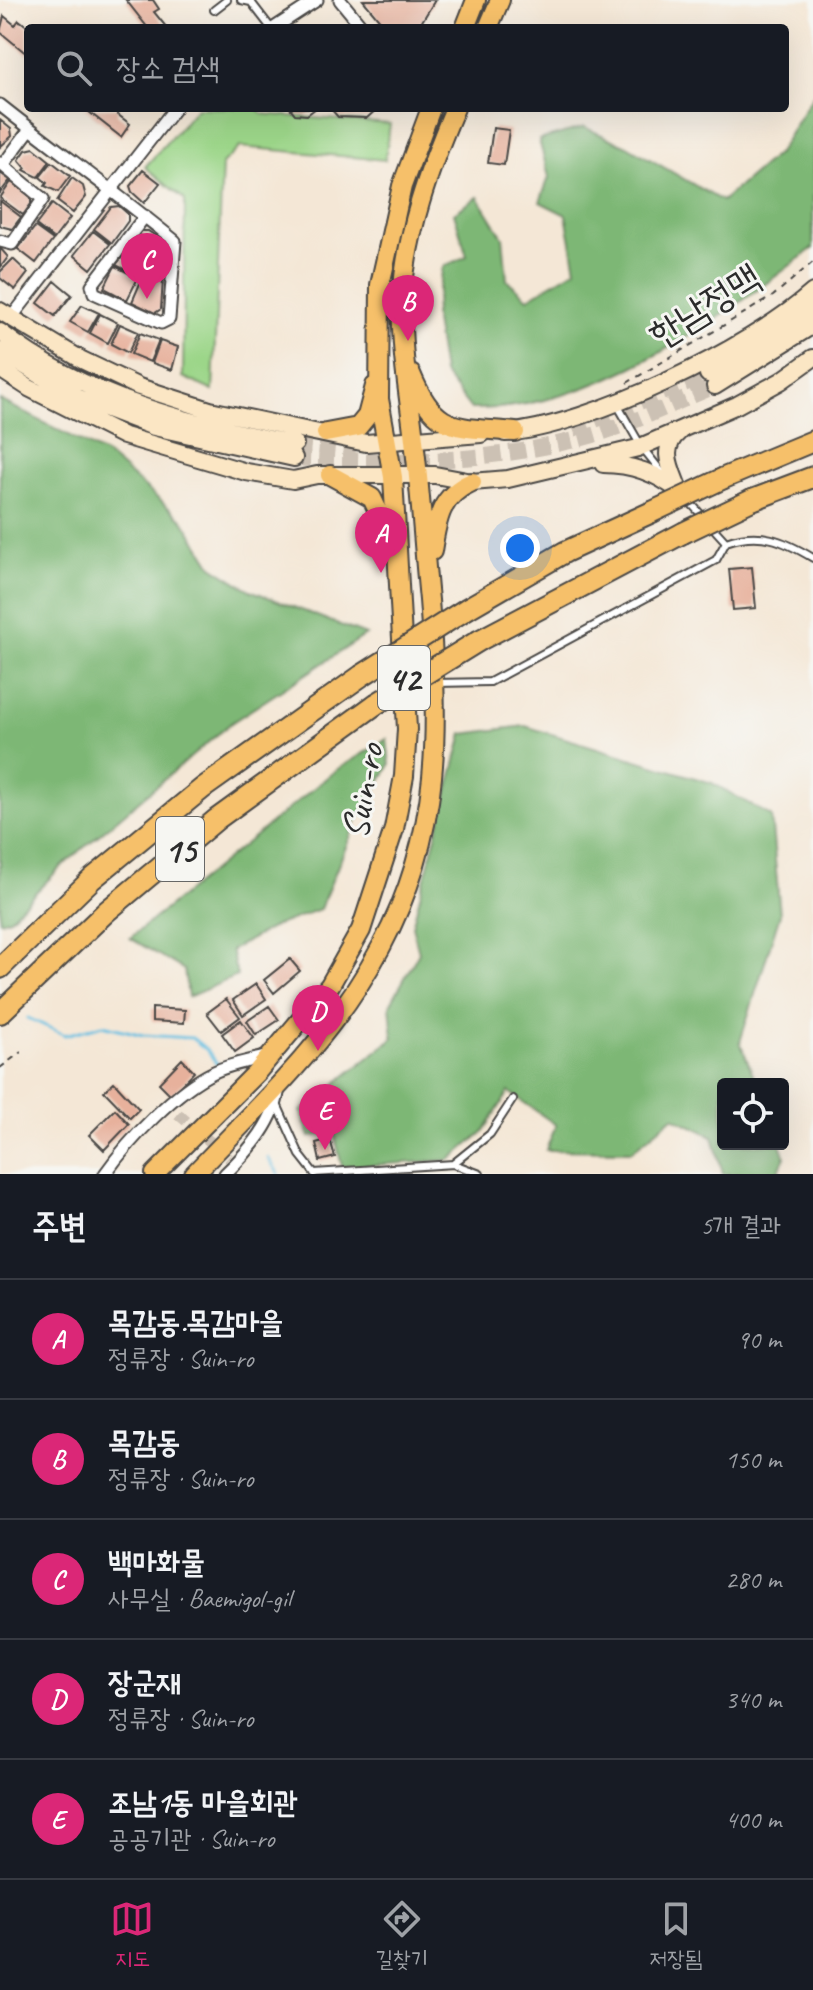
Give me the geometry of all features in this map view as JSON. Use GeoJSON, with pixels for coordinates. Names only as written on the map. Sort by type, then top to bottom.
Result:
{"type":"FeatureCollection","features":[{"type":"Feature","properties":{"kind":"highway","name":"15"},"geometry":{"type":"LineString","coordinates":[[0,968],[92,879],[203,788],[361,676],[468,608],[565,552],[724,478],[813,441]]}},
{"type":"Feature","properties":{"kind":"highway","name":"15"},"geometry":{"type":"LineString","coordinates":[[0,1013],[107,911],[217,819],[376,704],[480,640],[683,533],[752,500],[813,477]]}},
{"type":"Feature","properties":{"kind":"main road"},"geometry":{"type":"LineString","coordinates":[[467,24],[476,0]]}},
{"type":"Feature","properties":{"kind":"main road"},"geometry":{"type":"LineString","coordinates":[[490,24],[500,0]]}},
{"type":"Feature","properties":{"kind":"main road","name":"Suin-ro"},"geometry":{"type":"LineString","coordinates":[[155,1174],[272,1055],[345,962],[379,883],[394,829],[404,776],[407,729],[393,477],[389,441],[379,399],[380,285],[402,186],[430,112]]}},
{"type":"Feature","properties":{"kind":"main road","name":"Suin-ro"},"geometry":{"type":"LineString","coordinates":[[194,1174],[340,1018],[383,944],[406,891],[425,830],[435,777],[435,683],[418,475],[402,353],[407,257],[431,166],[453,112]]}},
{"type":"Feature","properties":{"kind":"main road"},"geometry":{"type":"LineString","coordinates":[[6,315],[82,360],[139,387],[210,410],[366,443],[515,432],[712,357],[813,292]]}},
{"type":"Feature","properties":{"kind":"main road"},"geometry":{"type":"LineString","coordinates":[[813,307],[712,380],[813,325]]}},
{"type":"Feature","properties":{"kind":"main road"},"geometry":{"type":"LineString","coordinates":[[0,332],[30,352],[131,402],[294,451],[154,427],[78,398],[0,351]]}},
{"type":"Feature","properties":{"kind":"main road"},"geometry":{"type":"LineString","coordinates":[[402,353],[419,394],[435,417],[450,426],[515,432]]}},
{"type":"Feature","properties":{"kind":"main road"},"geometry":{"type":"LineString","coordinates":[[0,369],[82,416],[173,452],[293,480],[330,475],[418,475],[472,482],[508,479],[641,446],[781,381],[813,358]]}},
{"type":"Feature","properties":{"kind":"main road"},"geometry":{"type":"LineString","coordinates":[[326,433],[358,427],[367,416],[378,372]]}},
{"type":"Feature","properties":{"kind":"main road"},"geometry":{"type":"LineString","coordinates":[[679,491],[667,455],[670,440],[686,426]]}},
{"type":"Feature","properties":{"kind":"main road"},"geometry":{"type":"LineString","coordinates":[[577,463],[620,464],[663,478],[679,491]]}},
{"type":"Feature","properties":{"kind":"main road"},"geometry":{"type":"LineString","coordinates":[[330,475],[372,498],[397,553]]}},
{"type":"Feature","properties":{"kind":"main road"},"geometry":{"type":"LineString","coordinates":[[427,585],[436,521],[444,502],[455,489],[472,482]]}},
{"type":"Feature","properties":{"kind":"street"},"geometry":{"type":"LineString","coordinates":[[278,24],[317,0]]}},
{"type":"Feature","properties":{"kind":"street"},"geometry":{"type":"LineString","coordinates":[[340,0],[360,24]]}},
{"type":"Feature","properties":{"kind":"street"},"geometry":{"type":"LineString","coordinates":[[0,105],[145,216],[175,241],[169,319],[161,323],[94,293],[92,285],[145,216]]}},
{"type":"Feature","properties":{"kind":"street"},"geometry":{"type":"LineString","coordinates":[[6,315],[172,112]]}},
{"type":"Feature","properties":{"kind":"street"},"geometry":{"type":"LineString","coordinates":[[0,241],[12,244],[43,199],[1,164],[30,129]]}},
{"type":"Feature","properties":{"kind":"street"},"geometry":{"type":"LineString","coordinates":[[105,1174],[121,1150],[174,1110],[214,1072],[272,1055]]}},
{"type":"Feature","properties":{"kind":"street"},"geometry":{"type":"LineString","coordinates":[[225,1174],[232,1161],[249,1151],[277,1104],[279,1084]]}},
{"type":"Feature","properties":{"kind":"lane"},"geometry":{"type":"LineString","coordinates":[[214,10],[227,0]]}},
{"type":"Feature","properties":{"kind":"lane"},"geometry":{"type":"LineString","coordinates":[[241,0],[251,2],[269,24]]}},
{"type":"Feature","properties":{"kind":"lane"},"geometry":{"type":"LineString","coordinates":[[618,395],[641,446],[726,542]]}},
{"type":"Feature","properties":{"kind":"lane"},"geometry":{"type":"LineString","coordinates":[[435,683],[490,682],[716,560],[726,542],[747,535],[767,536],[790,544],[813,558]]}},
{"type":"Feature","properties":{"kind":"lane"},"geometry":{"type":"LineString","coordinates":[[454,1164],[490,1134],[513,1099]]}},
{"type":"Feature","properties":{"kind":"lane"},"geometry":{"type":"LineString","coordinates":[[277,1104],[300,1155],[315,1174],[454,1164],[480,1174]]}},
{"type":"Feature","properties":{"kind":"path","name":"한남정맥"},"geometry":{"type":"LineString","coordinates":[[618,395],[773,296],[813,262]]}},
{"type":"Feature","properties":{"kind":"path"},"geometry":{"type":"LineString","coordinates":[[0,1068],[21,1052]]}},
{"type":"Feature","properties":{"kind":"green space"},"geometry":{"type":"Polygon","coordinates":[[[813,95],[813,248],[696,331],[609,378],[563,395],[517,406],[471,409],[443,373],[434,314],[443,267],[467,256],[454,213],[478,197],[503,237],[507,280],[528,298],[576,269],[566,215],[540,202],[549,177],[539,140],[584,127],[627,146],[722,201],[778,153],[813,95]]]}},
{"type":"Feature","properties":{"kind":"green space"},"geometry":{"type":"Polygon","coordinates":[[[193,112],[260,112],[390,124],[385,160],[240,147],[222,164],[213,391],[183,377],[185,200],[145,167],[193,112]]]}},
{"type":"Feature","properties":{"kind":"green space"},"geometry":{"type":"Polygon","coordinates":[[[0,400],[107,455],[183,520],[212,566],[250,590],[366,635],[231,723],[61,867],[10,918],[0,921],[0,400]]]}},
{"type":"Feature","properties":{"kind":"green space"},"geometry":{"type":"Polygon","coordinates":[[[525,726],[712,783],[771,816],[780,914],[740,1042],[755,1078],[717,1078],[717,1150],[782,1150],[785,1157],[777,1174],[723,1174],[713,1136],[673,1117],[632,1151],[546,1150],[556,1125],[509,1092],[483,1132],[450,1160],[342,1167],[334,1132],[310,1137],[301,1111],[393,1038],[390,1005],[419,952],[412,926],[463,734],[525,726]]]}},
{"type":"Feature","properties":{"kind":"green space"},"geometry":{"type":"Polygon","coordinates":[[[387,739],[390,765],[358,818],[320,909],[275,926],[231,950],[237,976],[188,997],[184,970],[130,938],[336,770],[387,739]]]}},
{"type":"Feature","properties":{"kind":"building"},"geometry":{"type":"Polygon","coordinates":[[[126,0],[153,0],[159,9],[154,12],[164,24],[145,24],[126,0]]]}},
{"type":"Feature","properties":{"kind":"building"},"geometry":{"type":"Polygon","coordinates":[[[363,0],[435,0],[420,24],[383,24],[363,0]]]}},
{"type":"Feature","properties":{"kind":"building"},"geometry":{"type":"Polygon","coordinates":[[[4,16],[15,25],[19,20],[24,24],[24,52],[0,32],[4,16]]]}},
{"type":"Feature","properties":{"kind":"building"},"geometry":{"type":"Polygon","coordinates":[[[89,112],[117,112],[130,124],[121,137],[89,112]]]}},
{"type":"Feature","properties":{"kind":"building"},"geometry":{"type":"Polygon","coordinates":[[[334,112],[374,112],[367,118],[338,117],[334,112]]]}},
{"type":"Feature","properties":{"kind":"building"},"geometry":{"type":"Polygon","coordinates":[[[0,120],[11,129],[12,136],[0,147],[0,120]]]}},
{"type":"Feature","properties":{"kind":"building"},"geometry":{"type":"Polygon","coordinates":[[[493,128],[509,130],[504,165],[488,163],[493,128]]]}},
{"type":"Feature","properties":{"kind":"building"},"geometry":{"type":"Polygon","coordinates":[[[34,148],[50,161],[38,177],[24,170],[26,168],[19,160],[26,150],[34,148]]]}},
{"type":"Feature","properties":{"kind":"building"},"geometry":{"type":"Polygon","coordinates":[[[52,162],[70,176],[58,192],[45,186],[47,183],[40,177],[52,162]]]}},
{"type":"Feature","properties":{"kind":"building"},"geometry":{"type":"Polygon","coordinates":[[[143,170],[160,183],[144,203],[130,186],[143,170]]]}},
{"type":"Feature","properties":{"kind":"building"},"geometry":{"type":"Polygon","coordinates":[[[0,173],[10,180],[0,193],[0,173]]]}},
{"type":"Feature","properties":{"kind":"building"},"geometry":{"type":"Polygon","coordinates":[[[72,178],[83,186],[86,197],[73,213],[57,201],[72,178]]]}},
{"type":"Feature","properties":{"kind":"building"},"geometry":{"type":"Polygon","coordinates":[[[11,182],[31,197],[31,204],[23,215],[0,198],[11,182]]]}},
{"type":"Feature","properties":{"kind":"building"},"geometry":{"type":"Polygon","coordinates":[[[0,201],[21,217],[12,229],[0,226],[0,201]]]}},
{"type":"Feature","properties":{"kind":"building"},"geometry":{"type":"Polygon","coordinates":[[[52,204],[70,218],[54,239],[36,225],[52,204]]]}},
{"type":"Feature","properties":{"kind":"building"},"geometry":{"type":"Polygon","coordinates":[[[119,206],[128,214],[128,221],[112,243],[94,229],[111,207],[119,206]]]}},
{"type":"Feature","properties":{"kind":"building"},"geometry":{"type":"Polygon","coordinates":[[[35,227],[53,240],[36,263],[18,249],[35,227]]]}},
{"type":"Feature","properties":{"kind":"building"},"geometry":{"type":"Polygon","coordinates":[[[93,231],[110,244],[91,269],[74,255],[93,231]]]}},
{"type":"Feature","properties":{"kind":"building"},"geometry":{"type":"Polygon","coordinates":[[[141,231],[148,231],[163,241],[164,263],[131,246],[141,231]]]}},
{"type":"Feature","properties":{"kind":"building"},"geometry":{"type":"Polygon","coordinates":[[[130,247],[150,257],[139,277],[116,265],[130,247]]]}},
{"type":"Feature","properties":{"kind":"building"},"geometry":{"type":"Polygon","coordinates":[[[0,248],[8,257],[0,268],[0,248]]]}},
{"type":"Feature","properties":{"kind":"building"},"geometry":{"type":"Polygon","coordinates":[[[151,258],[164,264],[161,309],[155,313],[132,302],[151,258]]]}},
{"type":"Feature","properties":{"kind":"building"},"geometry":{"type":"Polygon","coordinates":[[[13,259],[28,273],[15,290],[0,278],[0,272],[13,259]]]}},
{"type":"Feature","properties":{"kind":"building"},"geometry":{"type":"Polygon","coordinates":[[[115,266],[138,278],[127,300],[104,288],[115,266]]]}},
{"type":"Feature","properties":{"kind":"building"},"geometry":{"type":"Polygon","coordinates":[[[55,281],[72,295],[55,316],[38,303],[55,281]]]}},
{"type":"Feature","properties":{"kind":"building"},"geometry":{"type":"Polygon","coordinates":[[[82,305],[99,313],[88,332],[70,322],[82,305]]]}},
{"type":"Feature","properties":{"kind":"building"},"geometry":{"type":"Polygon","coordinates":[[[100,314],[118,323],[108,343],[90,333],[100,314]]]}},
{"type":"Feature","properties":{"kind":"building"},"geometry":{"type":"Polygon","coordinates":[[[120,324],[138,332],[128,353],[111,344],[120,324]]]}},
{"type":"Feature","properties":{"kind":"building"},"geometry":{"type":"Polygon","coordinates":[[[140,333],[159,340],[150,362],[131,354],[140,333]]]}},
{"type":"Feature","properties":{"kind":"building"},"geometry":{"type":"Polygon","coordinates":[[[160,341],[178,347],[172,370],[152,363],[160,341]]]}},
{"type":"Feature","properties":{"kind":"building"},"geometry":{"type":"Polygon","coordinates":[[[752,567],[756,608],[733,610],[729,569],[752,567]]]}},
{"type":"Feature","properties":{"kind":"building"},"geometry":{"type":"Polygon","coordinates":[[[290,959],[300,971],[274,993],[264,980],[290,959]]]}},
{"type":"Feature","properties":{"kind":"building"},"geometry":{"type":"Polygon","coordinates":[[[256,984],[266,999],[243,1015],[233,1000],[256,984]]]}},
{"type":"Feature","properties":{"kind":"building"},"geometry":{"type":"Polygon","coordinates":[[[226,999],[240,1017],[221,1031],[207,1013],[226,999]]]}},
{"type":"Feature","properties":{"kind":"building"},"geometry":{"type":"Polygon","coordinates":[[[269,1006],[279,1020],[256,1035],[247,1021],[269,1006]]]}},
{"type":"Feature","properties":{"kind":"building"},"geometry":{"type":"Polygon","coordinates":[[[152,1008],[185,1010],[184,1023],[152,1021],[152,1008]]]}},
{"type":"Feature","properties":{"kind":"building"},"geometry":{"type":"Polygon","coordinates":[[[241,1020],[254,1038],[235,1052],[222,1034],[241,1020]]]}},
{"type":"Feature","properties":{"kind":"building"},"geometry":{"type":"Polygon","coordinates":[[[182,1059],[194,1072],[171,1095],[159,1083],[182,1059]]]}},
{"type":"Feature","properties":{"kind":"building"},"geometry":{"type":"Polygon","coordinates":[[[114,1082],[139,1109],[130,1118],[104,1091],[114,1082]]]}},
{"type":"Feature","properties":{"kind":"building"},"geometry":{"type":"Polygon","coordinates":[[[115,1109],[129,1124],[104,1150],[89,1135],[115,1109]]]}},
{"type":"Feature","properties":{"kind":"building"},"geometry":{"type":"Polygon","coordinates":[[[330,1139],[335,1157],[320,1161],[316,1143],[330,1139]]]}},
{"type":"Feature","properties":{"kind":"waterway"},"geometry":{"type":"LineString","coordinates":[[28,1018],[65,1035],[103,1025],[143,1035],[192,1038],[207,1050],[218,1065]]}},
{"type":"Feature","properties":{"kind":"waterway"},"geometry":{"type":"LineString","coordinates":[[268,1158],[279,1174]]}},
{"type":"Feature","properties":{"kind":"tunnel"},"geometry":{"type":"LineString","coordinates":[[573,429],[708,374]]}},
{"type":"Feature","properties":{"kind":"tunnel"},"geometry":{"type":"LineString","coordinates":[[294,458],[407,461],[515,452],[606,431],[715,386]]}},
{"type":"Feature","properties":{"kind":"tunnel"},"geometry":{"type":"LineString","coordinates":[[295,444],[356,450]]}},
{"type":"Feature","properties":{"kind":"tunnel"},"geometry":{"type":"LineString","coordinates":[[178,1114],[229,1158]]}},
{"type":"Feature","properties":{"kind":"place","name":"백마화물"},"geometry":{"type":"Point","coordinates":[147,299]}},
{"type":"Feature","properties":{"kind":"place","name":"목감동"},"geometry":{"type":"Point","coordinates":[408,341]}},
{"type":"Feature","properties":{"kind":"place","name":"목감동.목감마을"},"geometry":{"type":"Point","coordinates":[381,573]}},
{"type":"Feature","properties":{"kind":"place","name":"장군재"},"geometry":{"type":"Point","coordinates":[318,1051]}},
{"type":"Feature","properties":{"kind":"place","name":"조남1동 마을회관"},"geometry":{"type":"Point","coordinates":[325,1150]}}]}
